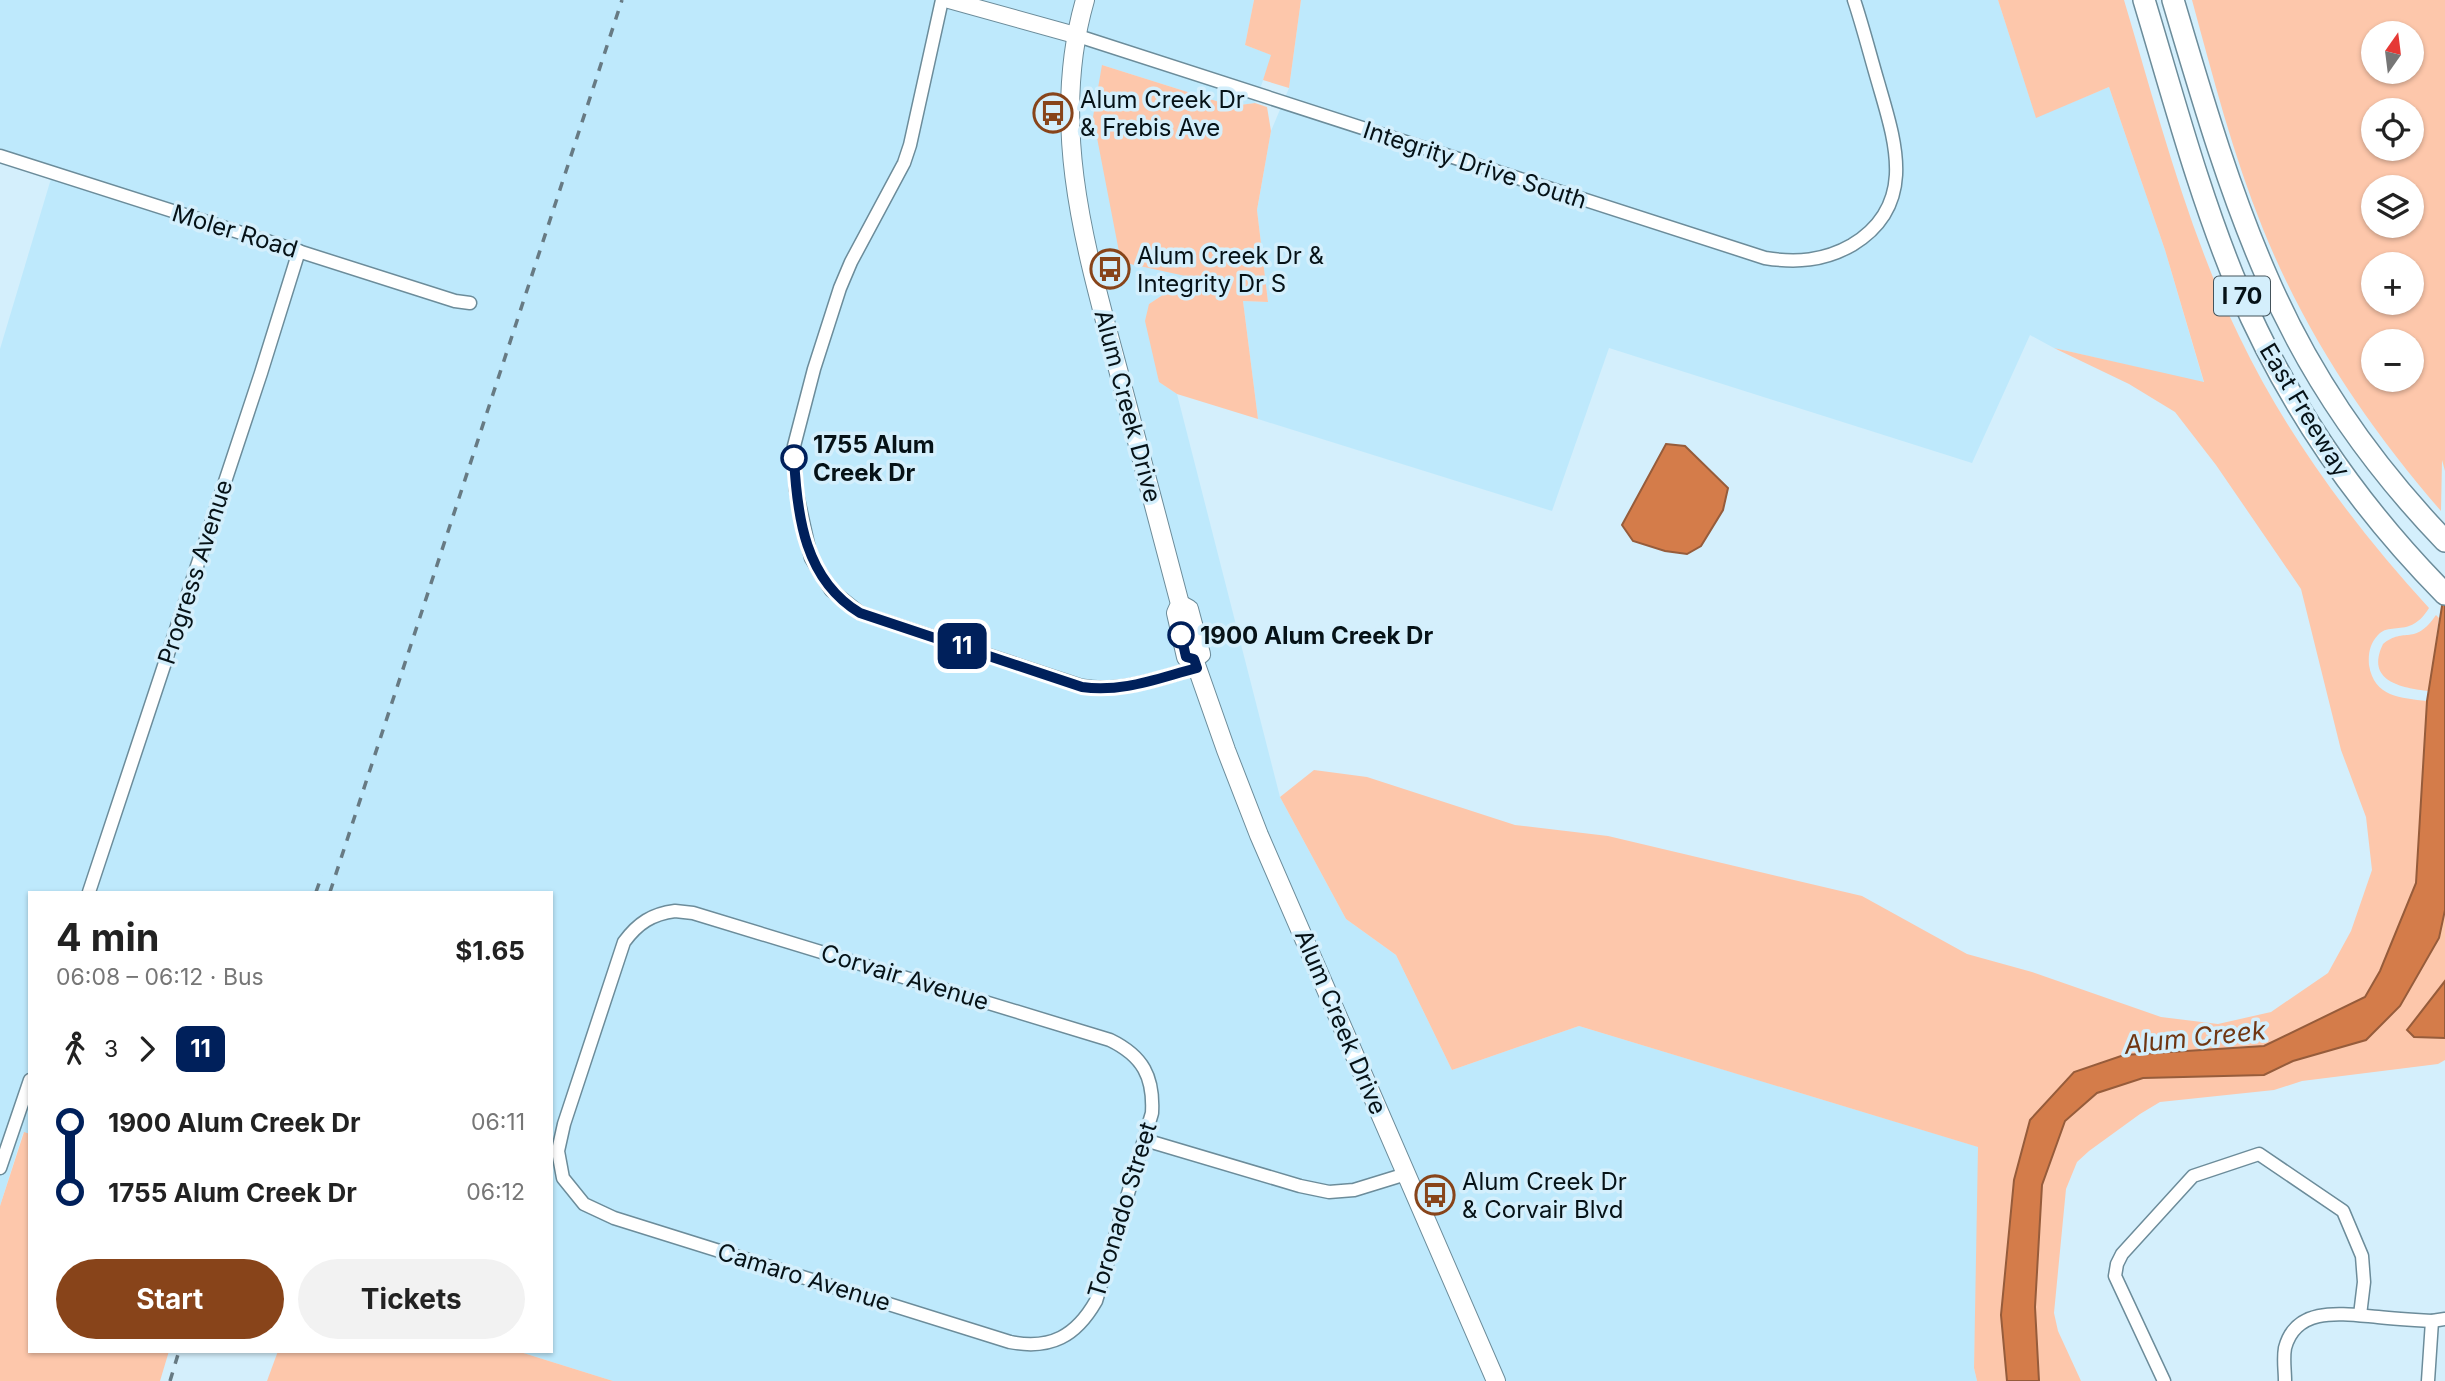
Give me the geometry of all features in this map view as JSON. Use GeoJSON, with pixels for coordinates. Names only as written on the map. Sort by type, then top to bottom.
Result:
{"type":"FeatureCollection","features":[{"type":"Feature","properties":{"kind":"highway","name":"East Freeway"},"geometry":{"type":"LineString","coordinates":[[2144,0],[2191,156],[2233,274],[2278,371],[2319,440],[2359,497],[2409,558],[2445,594]]}},
{"type":"Feature","properties":{"kind":"highway","name":"East Freeway"},"geometry":{"type":"LineString","coordinates":[[2173,0],[2231,186],[2276,296],[2304,351],[2346,418],[2379,465],[2445,541]]}},
{"type":"Feature","properties":{"kind":"main road"},"geometry":{"type":"LineString","coordinates":[[949,0],[1075,35]]}},
{"type":"Feature","properties":{"kind":"main road","name":"Alum Creek Drive"},"geometry":{"type":"LineString","coordinates":[[1085,0],[1075,35],[1071,139],[1081,230],[1180,604],[1176,613],[1186,657],[1195,664],[1259,835],[1496,1381]]}},
{"type":"Feature","properties":{"kind":"street"},"geometry":{"type":"LineString","coordinates":[[942,0],[904,163],[840,288],[799,424],[794,446],[794,474],[811,558],[831,590],[860,613],[1082,687],[1105,689],[1142,685],[1195,664]]}},
{"type":"Feature","properties":{"kind":"street","name":"Integrity Drive South"},"geometry":{"type":"LineString","coordinates":[[1075,35],[1765,258],[1819,260],[1843,250],[1873,229],[1894,191],[1897,163],[1895,138],[1854,0]]}},
{"type":"Feature","properties":{"kind":"street","name":"Moler Road"},"geometry":{"type":"LineString","coordinates":[[0,156],[455,301],[470,303]]}},
{"type":"Feature","properties":{"kind":"street","name":"Progress Avenue"},"geometry":{"type":"LineString","coordinates":[[89,891],[257,386],[299,251]]}},
{"type":"Feature","properties":{"kind":"street","name":"Corvair Avenue"},"geometry":{"type":"LineString","coordinates":[[564,1178],[558,1151],[564,1124],[619,956],[633,930],[649,917],[658,914],[675,911],[693,913],[1110,1040],[1127,1050],[1143,1066]]}},
{"type":"Feature","properties":{"kind":"street","name":"Toronado Street"},"geometry":{"type":"LineString","coordinates":[[1058,1340],[1081,1324],[1096,1301],[1152,1114],[1152,1089],[1143,1066]]}},
{"type":"Feature","properties":{"kind":"street"},"geometry":{"type":"LineString","coordinates":[[0,1168],[28,1086]]}},
{"type":"Feature","properties":{"kind":"street"},"geometry":{"type":"LineString","coordinates":[[1145,1140],[1300,1186],[1329,1192],[1371,1186],[1406,1174]]}},
{"type":"Feature","properties":{"kind":"street"},"geometry":{"type":"LineString","coordinates":[[2164,1381],[2122,1292],[2115,1270],[2122,1254],[2193,1177],[2259,1154],[2343,1211],[2362,1256],[2364,1282],[2360,1315]]}},
{"type":"Feature","properties":{"kind":"street","name":"Camaro Avenue"},"geometry":{"type":"LineString","coordinates":[[564,1178],[584,1204],[614,1218],[1010,1342],[1034,1345],[1058,1340]]}},
{"type":"Feature","properties":{"kind":"street"},"geometry":{"type":"LineString","coordinates":[[2285,1381],[2285,1350],[2296,1329],[2305,1321],[2333,1313],[2438,1320],[2428,1381]]}},
{"type":"Feature","properties":{"kind":"shaded area"},"geometry":{"type":"Polygon","coordinates":[[[0,0],[1254,0],[1245,45],[1272,55],[1255,103],[1232,106],[1102,65],[1190,277],[1149,304],[1159,382],[1177,394],[1280,797],[1346,919],[1396,955],[1452,1070],[1579,1026],[1979,1147],[1974,1368],[1977,1381],[613,1381],[523,1353],[553,1353],[553,891],[28,891],[28,1134],[23,1133],[0,1206],[0,349],[53,172],[0,155],[0,0]]]}},
{"type":"Feature","properties":{"kind":"shaded area"},"geometry":{"type":"Polygon","coordinates":[[[1254,0],[1301,0],[1289,88],[1263,80],[1271,55],[1245,45],[1254,0]]]}},
{"type":"Feature","properties":{"kind":"shaded area"},"geometry":{"type":"Polygon","coordinates":[[[1301,0],[1998,0],[2036,117],[2109,87],[2165,250],[2204,383],[2054,348],[2030,335],[1972,463],[1609,348],[1552,511],[1258,419],[1243,301],[1268,302],[1257,210],[1271,131],[1289,88],[1301,0]]]}},
{"type":"Feature","properties":{"kind":"shaded area"},"geometry":{"type":"Polygon","coordinates":[[[1998,0],[2124,0],[2189,213],[2239,336],[2278,409],[2324,479],[2374,545],[2429,608],[2412,625],[2381,632],[2375,638],[2369,653],[2372,676],[2383,690],[2399,697],[2427,701],[2416,883],[2380,971],[2365,997],[2264,1046],[2124,1055],[2074,1072],[2030,1120],[2014,1180],[2001,1315],[2007,1381],[1977,1381],[1974,1368],[1978,1147],[1579,1026],[1452,1070],[1396,955],[1346,919],[1280,797],[1314,770],[1367,777],[1515,825],[1608,836],[1862,896],[1967,954],[2032,972],[2161,1017],[2218,1024],[2271,1012],[2328,973],[2351,931],[2372,870],[2366,817],[2341,750],[2301,589],[2216,465],[2175,412],[2129,384],[2054,348],[2204,382],[2165,250],[2109,87],[2036,118],[1998,0]]]}},
{"type":"Feature","properties":{"kind":"shaded area"},"geometry":{"type":"Polygon","coordinates":[[[2192,0],[2445,0],[2445,471],[2442,460],[2441,511],[2363,412],[2318,342],[2263,229],[2224,116],[2192,0]]]}},
{"type":"Feature","properties":{"kind":"shaded area"},"geometry":{"type":"Polygon","coordinates":[[[1102,65],[1232,106],[1255,103],[1267,107],[1271,131],[1257,210],[1268,302],[1243,301],[1258,419],[1177,394],[1159,382],[1145,321],[1149,304],[1190,277],[1121,262],[1093,117],[1102,65]]]}},
{"type":"Feature","properties":{"kind":"shaded area"},"geometry":{"type":"Polygon","coordinates":[[[1666,444],[1685,446],[1728,488],[1723,510],[1701,546],[1687,554],[1665,551],[1633,541],[1622,525],[1666,444]]]}},
{"type":"Feature","properties":{"kind":"shaded area"},"geometry":{"type":"Polygon","coordinates":[[[2445,587],[2445,910],[2439,938],[2400,1006],[2366,1040],[2293,1061],[2264,1075],[2143,1078],[2097,1093],[2065,1121],[2042,1185],[2035,1307],[2039,1381],[2007,1381],[2001,1315],[2014,1180],[2030,1120],[2074,1072],[2124,1055],[2264,1046],[2365,997],[2380,971],[2416,883],[2427,701],[2445,587]]]}},
{"type":"Feature","properties":{"kind":"shaded area"},"geometry":{"type":"Polygon","coordinates":[[[2436,615],[2439,618],[2429,691],[2407,688],[2389,680],[2379,667],[2383,644],[2397,636],[2422,631],[2436,615]]]}},
{"type":"Feature","properties":{"kind":"shaded area"},"geometry":{"type":"Polygon","coordinates":[[[2445,910],[2445,981],[2407,1030],[2414,1037],[2445,1038],[2445,1060],[2438,1064],[2302,1081],[2274,1090],[2160,1102],[2077,1162],[2066,1189],[2054,1313],[2058,1331],[2081,1381],[2039,1381],[2035,1307],[2042,1185],[2065,1121],[2097,1093],[2143,1078],[2264,1075],[2293,1061],[2366,1040],[2400,1006],[2439,938],[2445,910]]]}},
{"type":"Feature","properties":{"kind":"shaded area"},"geometry":{"type":"Polygon","coordinates":[[[2445,981],[2445,1038],[2414,1037],[2407,1030],[2445,981]]]}},
{"type":"Feature","properties":{"kind":"shaded area"},"geometry":{"type":"Polygon","coordinates":[[[24,1132],[28,1133],[28,1353],[168,1353],[160,1381],[0,1381],[0,1206],[24,1132]]]}},
{"type":"Feature","properties":{"kind":"shaded area"},"geometry":{"type":"Polygon","coordinates":[[[277,1353],[523,1353],[613,1381],[267,1381],[277,1353]]]}},
{"type":"Feature","properties":{"kind":"railway"},"geometry":{"type":"LineString","coordinates":[[330,891],[622,0]]}},
{"type":"Feature","properties":{"kind":"railway"},"geometry":{"type":"LineString","coordinates":[[316,891],[322,875]]}},
{"type":"Feature","properties":{"kind":"railway"},"geometry":{"type":"LineString","coordinates":[[170,1381],[178,1353]]}},
{"type":"Feature","properties":{"kind":"bus line","name":"11"},"geometry":{"type":"LineString","coordinates":[[794,458],[796,490],[811,558],[831,590],[860,613],[1082,687],[1105,689],[1142,685],[1197,668],[1194,659],[1186,657],[1181,635]]}},
{"type":"Feature","properties":{"kind":"place","name":"Alum Creek Dr & Frebis Ave"},"geometry":{"type":"Point","coordinates":[1053,113]}},
{"type":"Feature","properties":{"kind":"place","name":"Alum Creek Dr & Integrity Dr S"},"geometry":{"type":"Point","coordinates":[1110,269]}},
{"type":"Feature","properties":{"kind":"place","name":"1755 Alum Creek Dr"},"geometry":{"type":"Point","coordinates":[794,458]}},
{"type":"Feature","properties":{"kind":"place","name":"1900 Alum Creek Dr"},"geometry":{"type":"Point","coordinates":[1181,635]}},
{"type":"Feature","properties":{"kind":"place","name":"Alum Creek Dr & Corvair Blvd"},"geometry":{"type":"Point","coordinates":[1435,1195]}},
{"type":"Feature","properties":{"kind":"water label","name":"Alum Creek"},"geometry":{"type":"Point","coordinates":[2195,1037]}}]}
